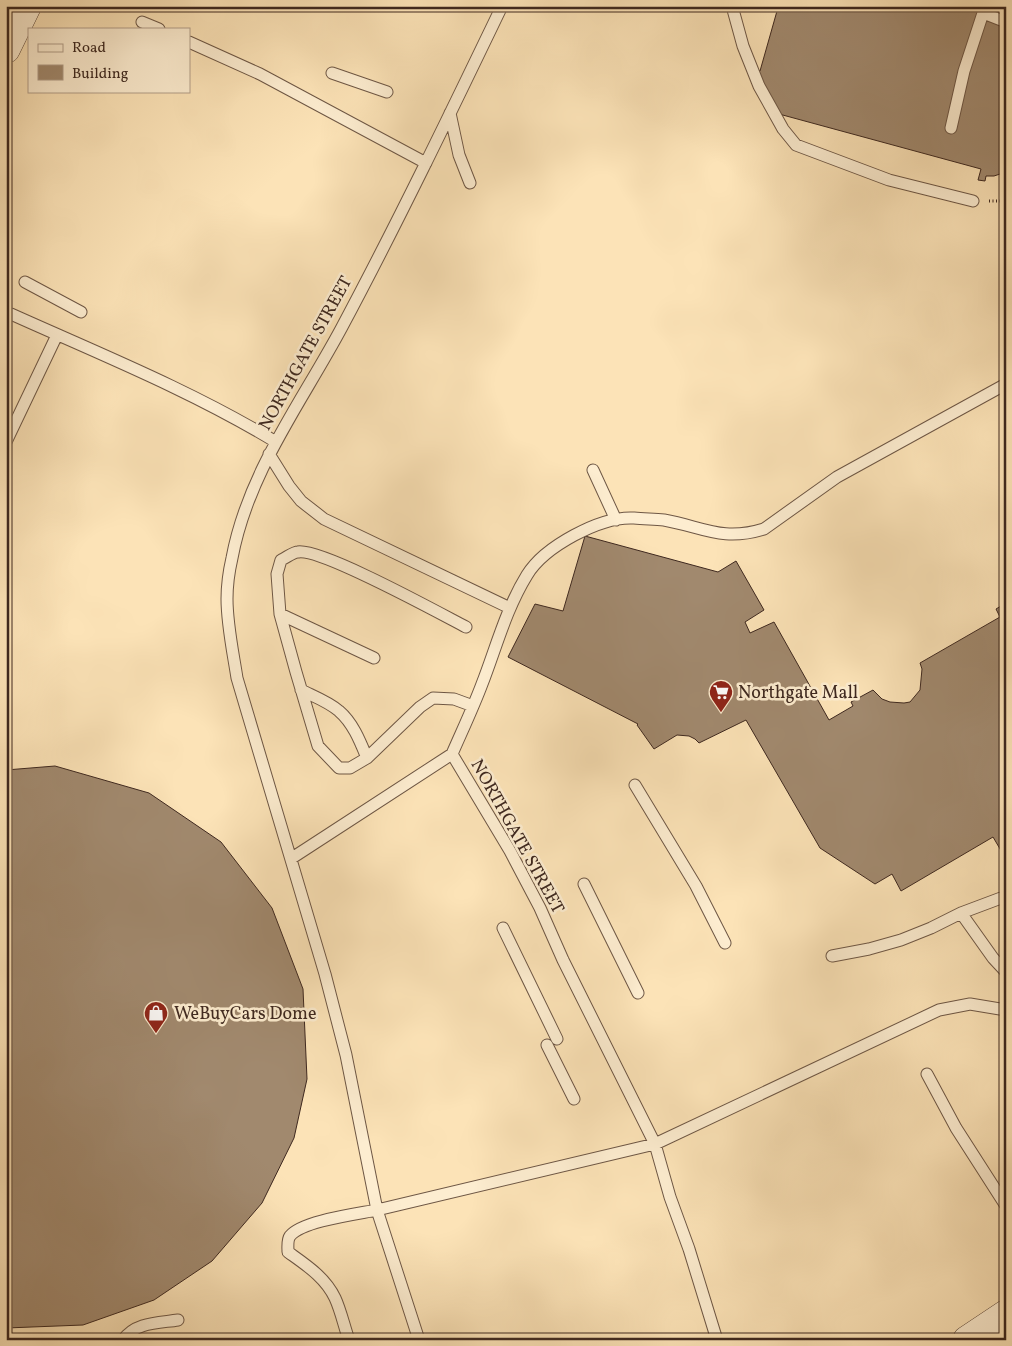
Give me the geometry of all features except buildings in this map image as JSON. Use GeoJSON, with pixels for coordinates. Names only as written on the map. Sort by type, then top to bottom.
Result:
{"type":"FeatureCollection","features":[{"type":"Feature","properties":{"kind":"main road"},"geometry":{"type":"LineString","coordinates":[[6,49],[27,6]]}},
{"type":"Feature","properties":{"kind":"main road"},"geometry":{"type":"LineString","coordinates":[[967,1340],[1006,1314]]}},
{"type":"Feature","properties":{"kind":"lane","name":"NORTHGATE STREET"},"geometry":{"type":"LineString","coordinates":[[502,6],[426,163],[341,329],[269,454],[289,486],[301,500],[324,519],[510,608],[473,706],[452,754],[510,851],[536,900],[563,960],[655,1144],[717,1340]]}},
{"type":"Feature","properties":{"kind":"lane"},"geometry":{"type":"LineString","coordinates":[[732,6],[743,46],[759,86],[783,129],[796,145],[889,180],[973,201]]}},
{"type":"Feature","properties":{"kind":"lane"},"geometry":{"type":"LineString","coordinates":[[951,128],[964,71],[983,13],[1006,22]]}},
{"type":"Feature","properties":{"kind":"lane"},"geometry":{"type":"LineString","coordinates":[[142,22],[157,28]]}},
{"type":"Feature","properties":{"kind":"lane"},"geometry":{"type":"LineString","coordinates":[[190,42],[260,74],[426,163]]}},
{"type":"Feature","properties":{"kind":"lane"},"geometry":{"type":"LineString","coordinates":[[332,73],[387,92]]}},
{"type":"Feature","properties":{"kind":"lane"},"geometry":{"type":"LineString","coordinates":[[450,113],[458,155],[470,183]]}},
{"type":"Feature","properties":{"kind":"lane"},"geometry":{"type":"LineString","coordinates":[[25,282],[81,312]]}},
{"type":"Feature","properties":{"kind":"lane"},"geometry":{"type":"LineString","coordinates":[[11,314],[210,405],[276,442]]}},
{"type":"Feature","properties":{"kind":"lane"},"geometry":{"type":"LineString","coordinates":[[6,442],[56,334]]}},
{"type":"Feature","properties":{"kind":"lane"},"geometry":{"type":"LineString","coordinates":[[510,608],[527,574],[537,563],[576,534],[604,523],[626,518],[664,520],[714,533],[730,535],[764,529],[837,477],[1006,384]]}},
{"type":"Feature","properties":{"kind":"lane"},"geometry":{"type":"LineString","coordinates":[[269,454],[252,491],[232,558],[227,598],[230,636],[237,678],[325,974],[346,1055],[377,1210],[419,1340]]}},
{"type":"Feature","properties":{"kind":"lane"},"geometry":{"type":"LineString","coordinates":[[593,470],[616,520]]}},
{"type":"Feature","properties":{"kind":"lane"},"geometry":{"type":"LineString","coordinates":[[466,627],[320,555],[298,552],[281,560],[277,574],[280,614],[301,690],[318,746],[339,768],[350,768],[367,758],[420,707],[433,698],[454,698],[473,706]]}},
{"type":"Feature","properties":{"kind":"lane"},"geometry":{"type":"LineString","coordinates":[[280,614],[374,658]]}},
{"type":"Feature","properties":{"kind":"lane"},"geometry":{"type":"LineString","coordinates":[[301,690],[338,710],[348,720],[358,736],[367,758]]}},
{"type":"Feature","properties":{"kind":"lane"},"geometry":{"type":"LineString","coordinates":[[292,858],[452,754]]}},
{"type":"Feature","properties":{"kind":"lane"},"geometry":{"type":"LineString","coordinates":[[635,785],[696,886],[725,943]]}},
{"type":"Feature","properties":{"kind":"lane"},"geometry":{"type":"LineString","coordinates":[[584,884],[638,993]]}},
{"type":"Feature","properties":{"kind":"lane"},"geometry":{"type":"LineString","coordinates":[[832,956],[869,950],[901,940],[961,913],[1001,898],[1006,898]]}},
{"type":"Feature","properties":{"kind":"lane"},"geometry":{"type":"LineString","coordinates":[[961,913],[993,958],[1006,972]]}},
{"type":"Feature","properties":{"kind":"lane"},"geometry":{"type":"LineString","coordinates":[[503,928],[557,1039]]}},
{"type":"Feature","properties":{"kind":"lane"},"geometry":{"type":"LineString","coordinates":[[349,1340],[336,1299],[331,1290],[317,1274],[288,1252],[289,1237],[304,1227],[655,1144],[939,1010],[970,1004],[1006,1010]]}},
{"type":"Feature","properties":{"kind":"lane"},"geometry":{"type":"LineString","coordinates":[[546,1045],[574,1099]]}},
{"type":"Feature","properties":{"kind":"lane"},"geometry":{"type":"LineString","coordinates":[[927,1074],[956,1128],[1006,1206]]}},
{"type":"Feature","properties":{"kind":"lane"},"geometry":{"type":"LineString","coordinates":[[123,1340],[129,1332],[139,1327],[178,1320]]}},
{"type":"Feature","properties":{"kind":"place","name":"Northgate Mall"},"geometry":{"type":"Point","coordinates":[721,713]}},
{"type":"Feature","properties":{"kind":"place","name":"WeBuyCars Dome"},"geometry":{"type":"Point","coordinates":[156,1034]}}]}
